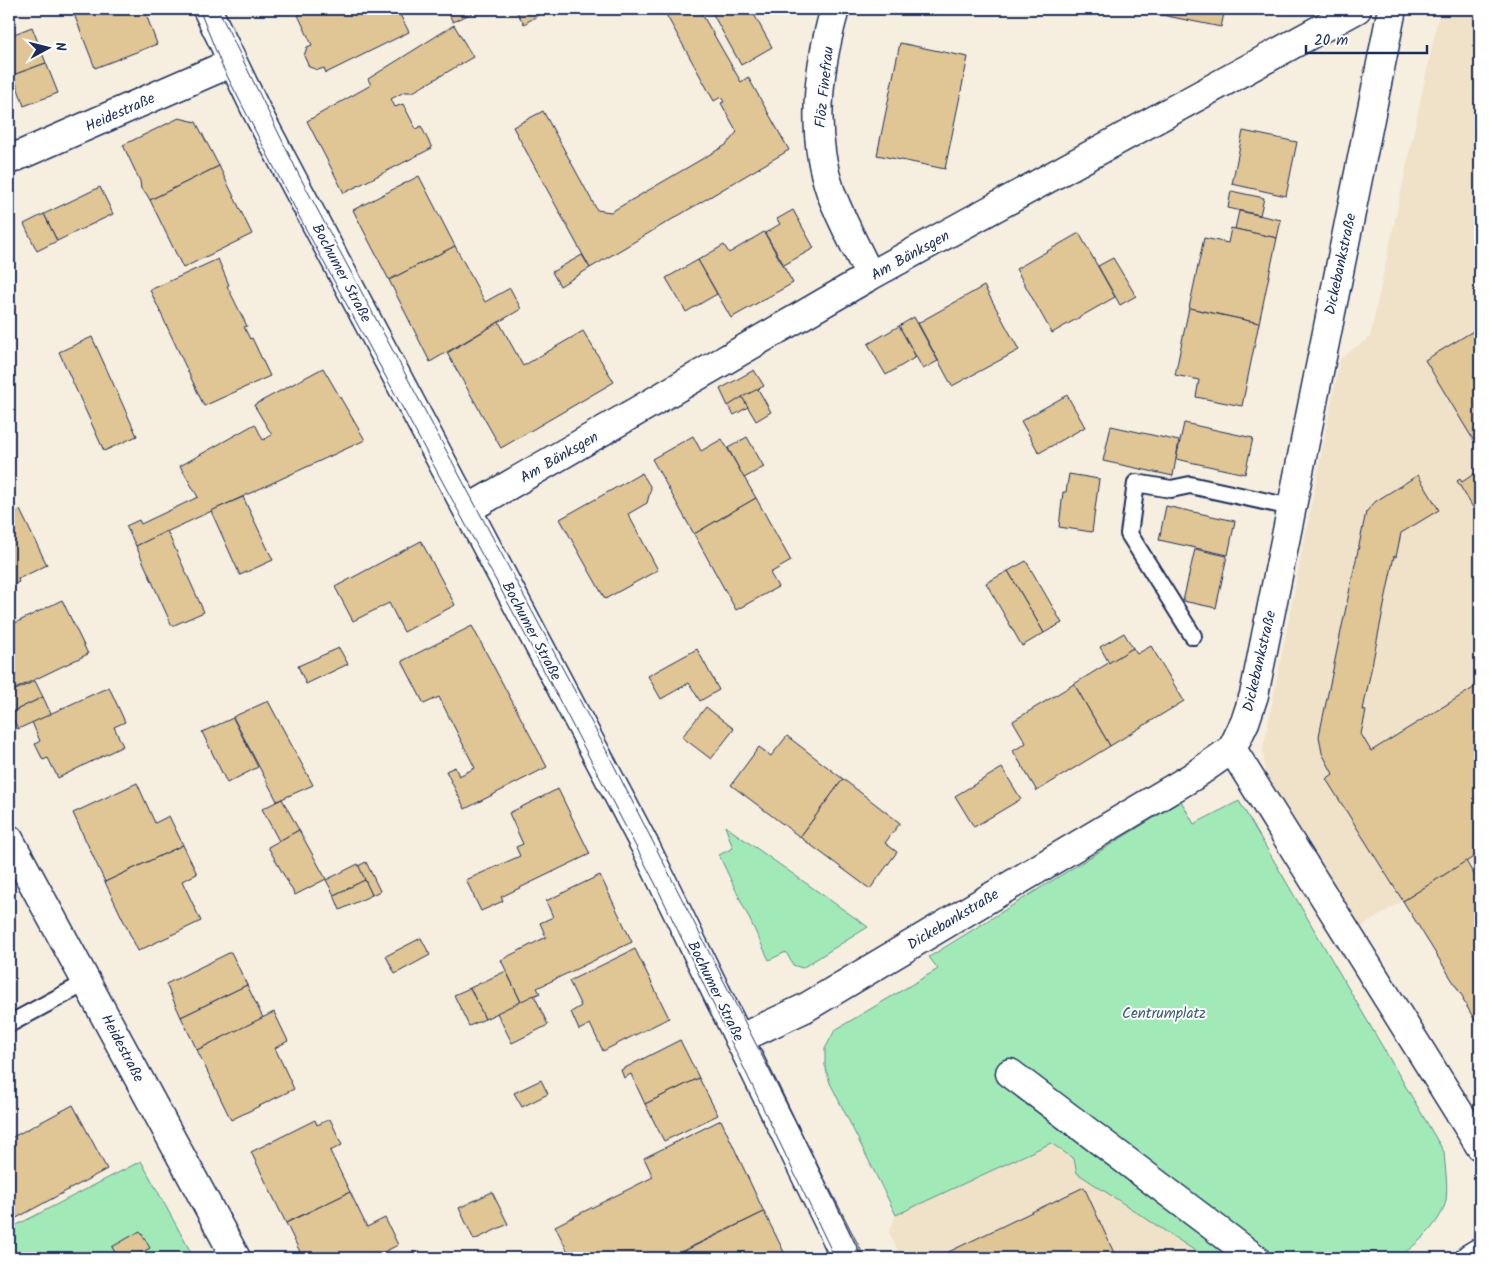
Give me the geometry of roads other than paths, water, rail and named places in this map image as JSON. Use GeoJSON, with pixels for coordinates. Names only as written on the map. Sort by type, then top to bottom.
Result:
{"type":"FeatureCollection","features":[{"type":"Feature","properties":{"kind":"street","name":"Bochumer Straße"},"geometry":{"type":"LineString","coordinates":[[206,9],[231,63],[649,855],[846,1258]]}},
{"type":"Feature","properties":{"kind":"street","name":"Flöz Finefrau"},"geometry":{"type":"LineString","coordinates":[[835,9],[822,73],[817,128],[822,161],[832,194],[870,276]]}},
{"type":"Feature","properties":{"kind":"street","name":"Am Bänksgen"},"geometry":{"type":"LineString","coordinates":[[468,509],[870,276],[1356,9]]}},
{"type":"Feature","properties":{"kind":"street","name":"Dickebankstraße"},"geometry":{"type":"LineString","coordinates":[[739,1039],[805,1008],[1192,777],[1232,749],[1245,722],[1254,696],[1392,9]]}},
{"type":"Feature","properties":{"kind":"street","name":"Heidestraße"},"geometry":{"type":"LineString","coordinates":[[9,160],[231,63]]}},
{"type":"Feature","properties":{"kind":"street"},"geometry":{"type":"LineString","coordinates":[[1232,749],[1480,1146]]}},
{"type":"Feature","properties":{"kind":"street","name":"Heidestraße"},"geometry":{"type":"LineString","coordinates":[[9,839],[236,1258]]}},
{"type":"Feature","properties":{"kind":"street"},"geometry":{"type":"LineString","coordinates":[[1010,1073],[1255,1258]]}},
{"type":"Feature","properties":{"kind":"street"},"geometry":{"type":"LineString","coordinates":[[1470,1258],[1480,1252]]}},
{"type":"Feature","properties":{"kind":"lane"},"geometry":{"type":"LineString","coordinates":[[1193,636],[1129,534],[1136,484],[1171,489],[1190,485],[1291,507]]}},
{"type":"Feature","properties":{"kind":"lane"},"geometry":{"type":"LineString","coordinates":[[9,1024],[87,982]]}},
{"type":"Feature","properties":{"kind":"tram line"},"geometry":{"type":"LineString","coordinates":[[199,9],[222,66],[301,220],[520,625],[655,883],[835,1258]]}},
{"type":"Feature","properties":{"kind":"tram line"},"geometry":{"type":"LineString","coordinates":[[218,9],[299,175],[602,742],[865,1258]]}},
{"type":"Feature","properties":{"kind":"park label","name":"Centrumplatz"},"geometry":{"type":"Point","coordinates":[1164,1013]}}]}
